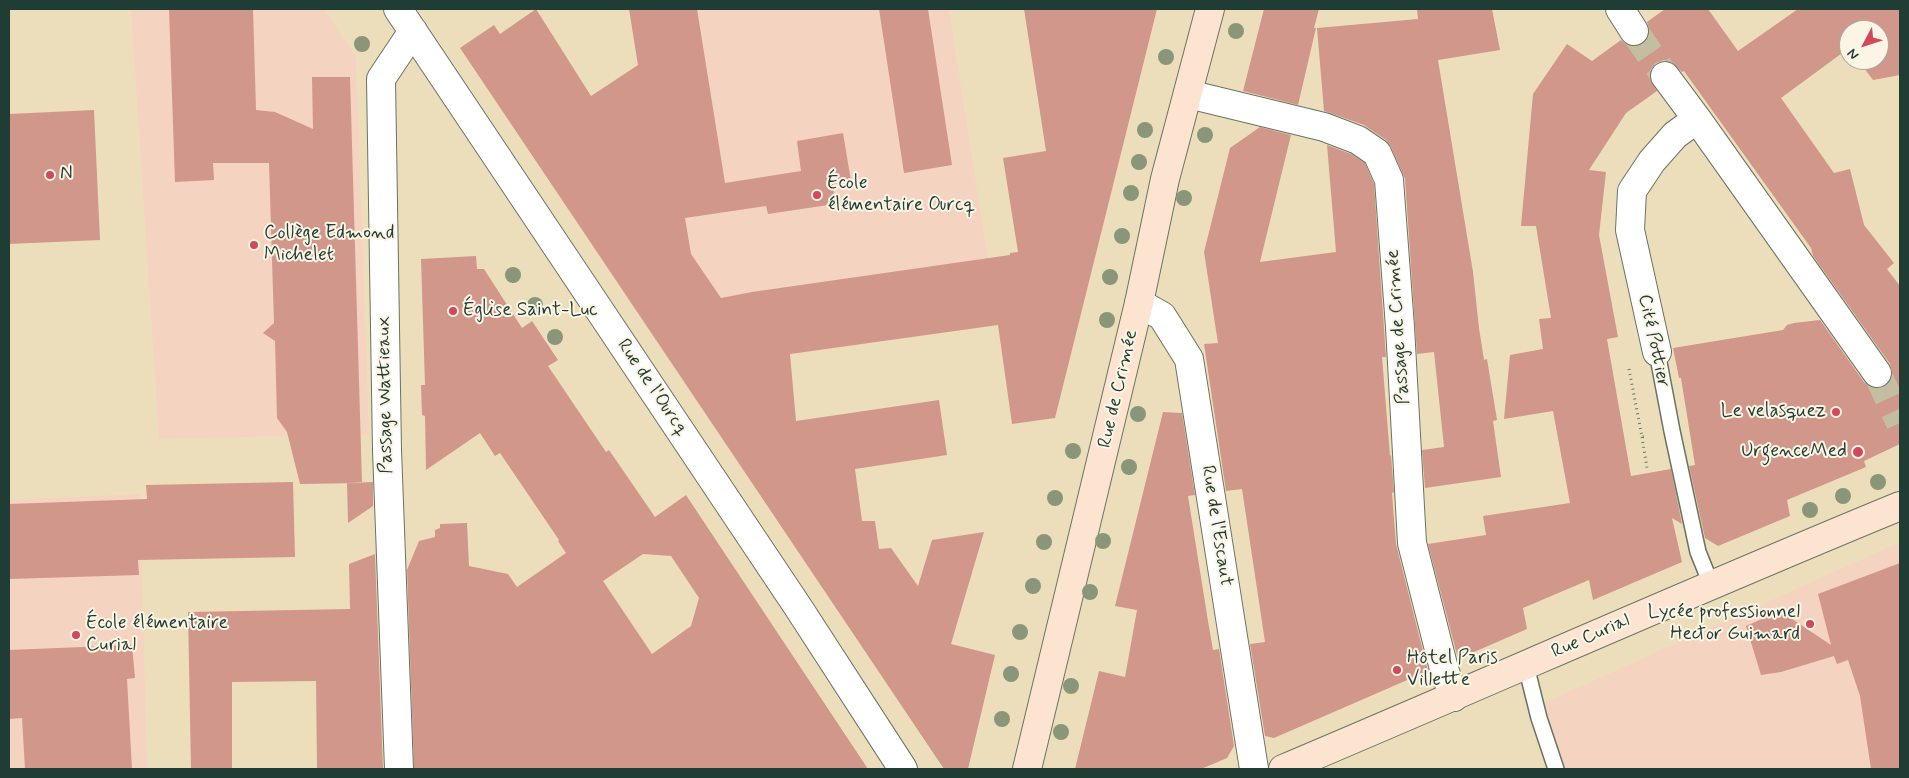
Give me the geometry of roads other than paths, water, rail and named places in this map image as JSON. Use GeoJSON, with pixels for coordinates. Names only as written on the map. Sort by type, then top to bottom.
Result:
{"type":"FeatureCollection","features":[{"type":"Feature","properties":{"kind":"main road","name":"Rue de Crimée"},"geometry":{"type":"LineString","coordinates":[[1027,769],[1139,303],[1165,179],[1210,9]]}},
{"type":"Feature","properties":{"kind":"main road","name":"Rue Curial"},"geometry":{"type":"LineString","coordinates":[[1283,769],[1526,666],[1711,584],[1900,506]]}},
{"type":"Feature","properties":{"kind":"street","name":"Rue de l'Ourcq"},"geometry":{"type":"LineString","coordinates":[[398,9],[798,606],[903,769]]}},
{"type":"Feature","properties":{"kind":"street","name":"Passage Wattieaux"},"geometry":{"type":"LineString","coordinates":[[399,769],[387,450],[381,79],[413,31]]}},
{"type":"Feature","properties":{"kind":"street"},"geometry":{"type":"LineString","coordinates":[[1665,76],[1877,373]]}},
{"type":"Feature","properties":{"kind":"street","name":"Passage de Crimée"},"geometry":{"type":"LineString","coordinates":[[1188,94],[1324,127],[1358,140],[1377,153],[1389,180],[1400,328],[1412,544],[1444,670],[1454,697]]}},
{"type":"Feature","properties":{"kind":"street","name":"Cité Pottier"},"geometry":{"type":"LineString","coordinates":[[1656,352],[1630,230],[1632,192],[1652,161],[1675,136],[1697,119]]}},
{"type":"Feature","properties":{"kind":"street","name":"Rue de l'Escaut"},"geometry":{"type":"LineString","coordinates":[[1139,303],[1162,316],[1189,359],[1254,769]]}},
{"type":"Feature","properties":{"kind":"lane","name":"Cité Pottier"},"geometry":{"type":"LineString","coordinates":[[1656,352],[1698,552],[1711,584]]}},
{"type":"Feature","properties":{"kind":"lane"},"geometry":{"type":"LineString","coordinates":[[1526,666],[1539,718],[1556,769]]}},
{"type":"Feature","properties":{"kind":"tunnel"},"geometry":{"type":"LineString","coordinates":[[1634,31],[1665,76]]}},
{"type":"Feature","properties":{"kind":"tunnel"},"geometry":{"type":"LineString","coordinates":[[1877,373],[1900,423]]}},
{"type":"Feature","properties":{"kind":"place","name":"N"},"geometry":{"type":"Point","coordinates":[50,175]}},
{"type":"Feature","properties":{"kind":"place","name":"École élémentaire Ourcq"},"geometry":{"type":"Point","coordinates":[817,195]}},
{"type":"Feature","properties":{"kind":"place","name":"Collège Edmond Michelet"},"geometry":{"type":"Point","coordinates":[254,245]}},
{"type":"Feature","properties":{"kind":"place","name":"Église Saint-Luc"},"geometry":{"type":"Point","coordinates":[453,311]}},
{"type":"Feature","properties":{"kind":"place","name":"Le velasquez"},"geometry":{"type":"Point","coordinates":[1836,412]}},
{"type":"Feature","properties":{"kind":"place","name":"UrgenceMed"},"geometry":{"type":"Point","coordinates":[1858,452]}},
{"type":"Feature","properties":{"kind":"place","name":"Lycée professionnel Hector Guimard"},"geometry":{"type":"Point","coordinates":[1810,624]}},
{"type":"Feature","properties":{"kind":"place","name":"École élémentaire Curial"},"geometry":{"type":"Point","coordinates":[76,635]}},
{"type":"Feature","properties":{"kind":"place","name":"Hôtel Paris Villette"},"geometry":{"type":"Point","coordinates":[1397,670]}}]}
